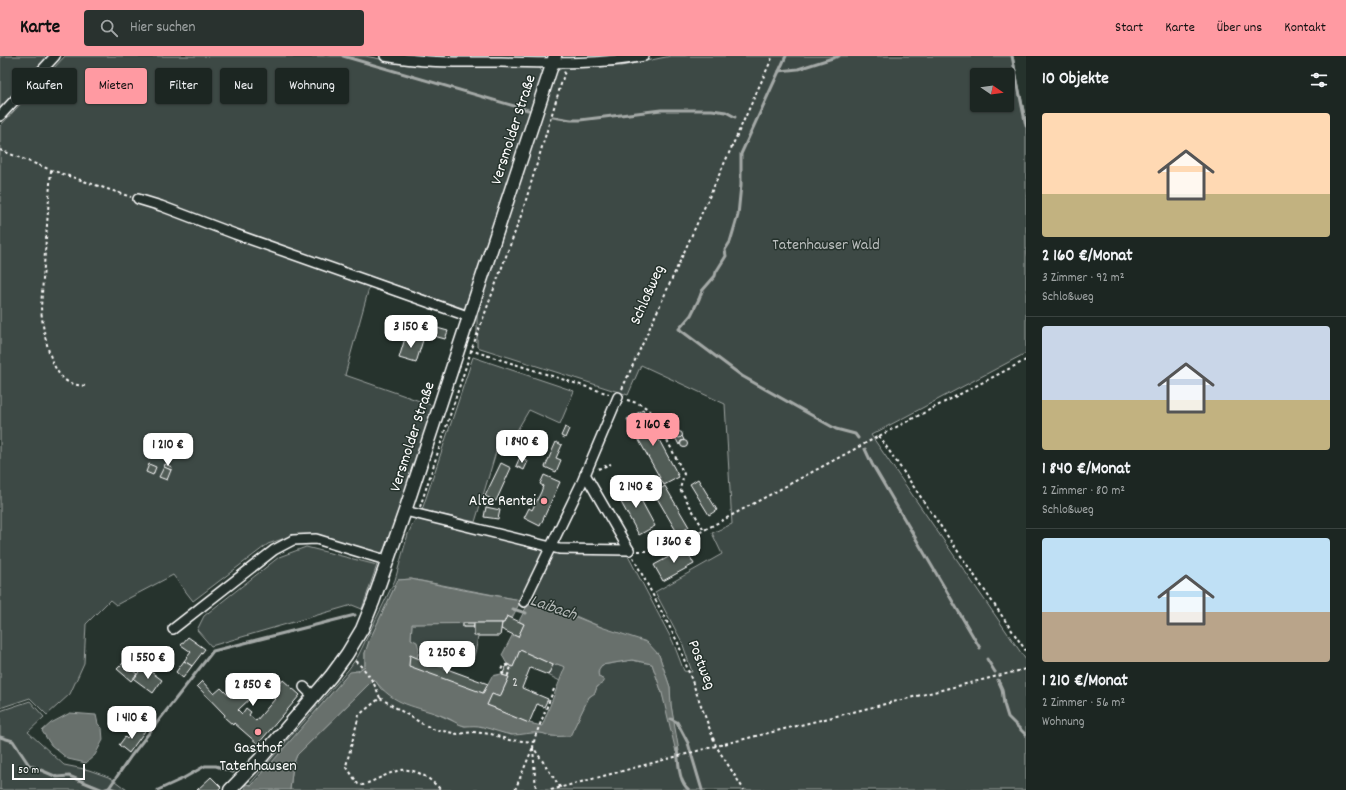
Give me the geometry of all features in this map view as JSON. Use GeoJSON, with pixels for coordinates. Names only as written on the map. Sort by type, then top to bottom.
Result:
{"type":"FeatureCollection","features":[{"type":"Feature","properties":{"kind":"main road","name":"Versmolder Straße"},"geometry":{"type":"LineString","coordinates":[[230,790],[255,764],[331,676],[347,654],[362,628],[406,511],[554,60]]}},
{"type":"Feature","properties":{"kind":"street"},"geometry":{"type":"LineString","coordinates":[[0,116],[55,56]]}},
{"type":"Feature","properties":{"kind":"street"},"geometry":{"type":"LineString","coordinates":[[385,56],[406,60],[443,62],[554,60],[567,63],[619,61],[644,56]]}},
{"type":"Feature","properties":{"kind":"street"},"geometry":{"type":"LineString","coordinates":[[138,199],[470,317]]}},
{"type":"Feature","properties":{"kind":"street"},"geometry":{"type":"LineString","coordinates":[[524,602],[585,474],[618,397]]}},
{"type":"Feature","properties":{"kind":"street"},"geometry":{"type":"LineString","coordinates":[[585,474],[629,550]]}},
{"type":"Feature","properties":{"kind":"street"},"geometry":{"type":"LineString","coordinates":[[406,511],[559,549],[629,550]]}},
{"type":"Feature","properties":{"kind":"street"},"geometry":{"type":"LineString","coordinates":[[173,629],[274,550],[293,540],[316,539],[388,561]]}},
{"type":"Feature","properties":{"kind":"street"},"geometry":{"type":"LineString","coordinates":[[304,687],[314,696]]}},
{"type":"Feature","properties":{"kind":"path","name":"Schloßweg"},"geometry":{"type":"LineString","coordinates":[[618,397],[772,56]]}},
{"type":"Feature","properties":{"kind":"path"},"geometry":{"type":"LineString","coordinates":[[418,514],[471,351],[522,212],[567,63]]}},
{"type":"Feature","properties":{"kind":"path"},"geometry":{"type":"LineString","coordinates":[[0,150],[51,170],[138,199]]}},
{"type":"Feature","properties":{"kind":"path"},"geometry":{"type":"LineString","coordinates":[[51,170],[41,307],[42,323],[47,344],[55,365],[64,379],[73,384],[86,386]]}},
{"type":"Feature","properties":{"kind":"path"},"geometry":{"type":"LineString","coordinates":[[471,351],[618,397],[650,409],[684,474],[680,489],[704,530]]}},
{"type":"Feature","properties":{"kind":"path"},"geometry":{"type":"LineString","coordinates":[[629,550],[655,551],[669,549],[879,436],[1026,360]]}},
{"type":"Feature","properties":{"kind":"path"},"geometry":{"type":"LineString","coordinates":[[879,436],[1026,651]]}},
{"type":"Feature","properties":{"kind":"path","name":"Postweg"},"geometry":{"type":"LineString","coordinates":[[629,550],[678,643],[716,746],[744,790]]}},
{"type":"Feature","properties":{"kind":"path"},"geometry":{"type":"LineString","coordinates":[[352,660],[362,668],[372,680],[380,698],[433,729],[458,734],[473,732],[492,734],[509,740],[534,742]]}},
{"type":"Feature","properties":{"kind":"path"},"geometry":{"type":"LineString","coordinates":[[506,665],[511,667],[510,672],[508,675],[502,673],[501,670],[503,666],[506,665]]}},
{"type":"Feature","properties":{"kind":"path"},"geometry":{"type":"LineString","coordinates":[[551,790],[562,789],[696,751],[1026,669]]}},
{"type":"Feature","properties":{"kind":"path"},"geometry":{"type":"LineString","coordinates":[[514,790],[533,747],[535,737],[554,689]]}},
{"type":"Feature","properties":{"kind":"path"},"geometry":{"type":"LineString","coordinates":[[380,698],[359,715],[346,766],[358,784],[363,785],[400,770],[410,770],[428,778],[441,790]]}},
{"type":"Feature","properties":{"kind":"path"},"geometry":{"type":"LineString","coordinates":[[533,747],[562,789]]}},
{"type":"Feature","properties":{"kind":"path"},"geometry":{"type":"LineString","coordinates":[[533,747],[536,790]]}},
{"type":"Feature","properties":{"kind":"green space"},"geometry":{"type":"Polygon","coordinates":[[[0,56],[44,56],[46,58],[37,68],[12,68],[12,97],[0,111],[0,56]]]}},
{"type":"Feature","properties":{"kind":"green space","name":"Tatenhauser Wald"},"geometry":{"type":"Polygon","coordinates":[[[65,56],[365,56],[406,64],[539,67],[543,73],[556,72],[562,68],[621,66],[671,56],[1013,56],[1026,120],[1026,353],[871,435],[1026,660],[1026,790],[290,790],[293,765],[297,755],[374,679],[381,689],[464,726],[482,726],[511,735],[530,732],[543,733],[550,736],[570,735],[589,697],[603,683],[604,680],[599,677],[599,669],[602,665],[632,660],[652,664],[662,693],[678,751],[671,705],[670,687],[659,655],[601,627],[542,603],[528,604],[520,600],[411,579],[398,580],[365,653],[365,666],[358,671],[355,671],[253,784],[249,785],[348,670],[358,656],[395,580],[408,534],[417,518],[534,548],[556,552],[627,554],[673,642],[684,671],[692,672],[682,642],[655,592],[722,554],[712,533],[732,524],[725,404],[641,365],[628,395],[477,347],[477,313],[372,277],[345,375],[434,406],[386,547],[380,555],[316,535],[291,536],[268,544],[193,601],[173,575],[116,605],[110,600],[86,624],[84,663],[70,694],[47,715],[30,698],[0,708],[0,126],[20,104],[77,104],[77,68],[54,68],[65,56]]]}},
{"type":"Feature","properties":{"kind":"green space"},"geometry":{"type":"Polygon","coordinates":[[[473,357],[574,391],[560,424],[529,410],[512,439],[499,442],[475,522],[422,510],[473,357]]]}},
{"type":"Feature","properties":{"kind":"green space"},"geometry":{"type":"Polygon","coordinates":[[[306,547],[377,565],[362,609],[352,605],[211,646],[197,630],[204,616],[279,557],[306,547]]]}},
{"type":"Feature","properties":{"kind":"green space"},"geometry":{"type":"Polygon","coordinates":[[[463,623],[463,627],[474,627],[474,635],[478,636],[476,650],[470,663],[461,665],[452,661],[449,670],[417,658],[419,653],[411,639],[412,624],[463,623]]]}},
{"type":"Feature","properties":{"kind":"green space"},"geometry":{"type":"Polygon","coordinates":[[[557,664],[566,667],[560,681],[548,675],[553,665],[557,664]]]}},
{"type":"Feature","properties":{"kind":"green space"},"geometry":{"type":"Polygon","coordinates":[[[30,701],[44,717],[28,732],[64,765],[89,770],[111,778],[127,790],[0,790],[0,711],[30,701]]]}},
{"type":"Feature","properties":{"kind":"water"},"geometry":{"type":"Polygon","coordinates":[[[411,579],[521,600],[512,618],[507,616],[504,623],[412,624],[411,639],[417,642],[419,649],[417,658],[410,656],[483,693],[492,676],[501,674],[509,677],[500,697],[492,694],[487,705],[529,723],[542,726],[565,667],[557,664],[553,665],[520,650],[513,667],[507,664],[502,655],[513,634],[518,636],[524,624],[519,621],[528,604],[541,603],[601,627],[647,642],[659,655],[670,687],[671,705],[679,751],[676,752],[662,693],[652,664],[632,660],[602,665],[598,673],[599,677],[604,680],[604,682],[597,687],[595,693],[589,697],[570,736],[549,736],[542,733],[513,735],[505,734],[481,726],[465,726],[448,718],[397,700],[389,695],[374,679],[297,755],[293,765],[290,790],[245,790],[246,784],[253,784],[350,672],[358,671],[365,666],[365,653],[369,641],[398,580],[411,579]]]}},
{"type":"Feature","properties":{"kind":"water"},"geometry":{"type":"Polygon","coordinates":[[[70,713],[96,715],[98,724],[102,728],[103,740],[95,755],[86,763],[68,759],[51,745],[42,731],[51,723],[70,713]]]}},
{"type":"Feature","properties":{"kind":"building"},"geometry":{"type":"Polygon","coordinates":[[[437,328],[448,331],[445,339],[434,336],[437,328]]]}},
{"type":"Feature","properties":{"kind":"building"},"geometry":{"type":"Polygon","coordinates":[[[406,335],[423,340],[416,363],[399,358],[406,335]]]}},
{"type":"Feature","properties":{"kind":"building"},"geometry":{"type":"Polygon","coordinates":[[[643,410],[679,477],[664,485],[627,419],[643,410]]]}},
{"type":"Feature","properties":{"kind":"building"},"geometry":{"type":"Polygon","coordinates":[[[565,427],[569,429],[565,438],[561,436],[565,427]]]}},
{"type":"Feature","properties":{"kind":"building"},"geometry":{"type":"Polygon","coordinates":[[[679,431],[682,432],[682,438],[679,439],[676,438],[675,435],[676,432],[679,431]]]}},
{"type":"Feature","properties":{"kind":"building"},"geometry":{"type":"Polygon","coordinates":[[[682,436],[684,440],[681,441],[679,445],[675,437],[680,438],[682,436]]]}},
{"type":"Feature","properties":{"kind":"building"},"geometry":{"type":"Polygon","coordinates":[[[684,440],[687,441],[687,447],[684,448],[681,447],[680,444],[681,441],[684,440]]]}},
{"type":"Feature","properties":{"kind":"building"},"geometry":{"type":"Polygon","coordinates":[[[556,442],[562,445],[556,458],[561,460],[556,472],[545,467],[556,442]]]}},
{"type":"Feature","properties":{"kind":"building"},"geometry":{"type":"Polygon","coordinates":[[[520,457],[528,461],[524,470],[516,466],[520,457]]]}},
{"type":"Feature","properties":{"kind":"building"},"geometry":{"type":"Polygon","coordinates":[[[501,463],[511,468],[496,501],[485,496],[501,463]]]}},
{"type":"Feature","properties":{"kind":"building"},"geometry":{"type":"Polygon","coordinates":[[[149,464],[156,467],[153,475],[146,472],[149,464]]]}},
{"type":"Feature","properties":{"kind":"building"},"geometry":{"type":"Polygon","coordinates":[[[165,464],[172,467],[171,470],[164,467],[165,464]]]}},
{"type":"Feature","properties":{"kind":"building"},"geometry":{"type":"Polygon","coordinates":[[[164,467],[171,470],[167,480],[159,477],[164,467]]]}},
{"type":"Feature","properties":{"kind":"building","name":"Alte Rentei"},"geometry":{"type":"Polygon","coordinates":[[[544,475],[560,482],[540,526],[524,518],[529,508],[532,510],[541,492],[543,486],[540,484],[544,475]]]}},
{"type":"Feature","properties":{"kind":"building"},"geometry":{"type":"Polygon","coordinates":[[[698,479],[717,510],[709,515],[690,484],[698,479]]]}},
{"type":"Feature","properties":{"kind":"building"},"geometry":{"type":"Polygon","coordinates":[[[639,483],[646,497],[641,500],[655,526],[639,535],[617,495],[639,483]]]}},
{"type":"Feature","properties":{"kind":"building"},"geometry":{"type":"Polygon","coordinates":[[[665,486],[689,527],[678,534],[654,493],[665,486]]]}},
{"type":"Feature","properties":{"kind":"building"},"geometry":{"type":"Polygon","coordinates":[[[486,507],[500,510],[498,519],[484,517],[486,507]]]}},
{"type":"Feature","properties":{"kind":"building"},"geometry":{"type":"Polygon","coordinates":[[[685,548],[694,564],[663,581],[654,565],[685,548]]]}},
{"type":"Feature","properties":{"kind":"building"},"geometry":{"type":"Polygon","coordinates":[[[507,616],[524,624],[518,637],[501,629],[502,623],[504,623],[507,616]]]}},
{"type":"Feature","properties":{"kind":"building"},"geometry":{"type":"Polygon","coordinates":[[[463,623],[474,623],[474,627],[463,627],[463,623]]]}},
{"type":"Feature","properties":{"kind":"building"},"geometry":{"type":"Polygon","coordinates":[[[474,623],[502,623],[500,636],[474,636],[474,623]]]}},
{"type":"Feature","properties":{"kind":"building"},"geometry":{"type":"Polygon","coordinates":[[[188,637],[205,649],[192,666],[184,661],[191,652],[181,645],[188,637]]]}},
{"type":"Feature","properties":{"kind":"building"},"geometry":{"type":"Polygon","coordinates":[[[520,650],[553,665],[548,675],[530,668],[522,688],[548,699],[544,707],[537,704],[529,723],[487,705],[492,694],[500,697],[509,677],[502,675],[507,664],[513,667],[520,650]]]}},
{"type":"Feature","properties":{"kind":"building"},"geometry":{"type":"Polygon","coordinates":[[[410,655],[488,684],[483,693],[409,666],[410,655]]]}},
{"type":"Feature","properties":{"kind":"building"},"geometry":{"type":"Polygon","coordinates":[[[184,661],[192,666],[183,678],[176,672],[184,661]]]}},
{"type":"Feature","properties":{"kind":"building"},"geometry":{"type":"Polygon","coordinates":[[[123,663],[137,674],[131,681],[117,669],[123,663]]]}},
{"type":"Feature","properties":{"kind":"building"},"geometry":{"type":"Polygon","coordinates":[[[143,666],[162,680],[153,693],[134,679],[143,666]]]}},
{"type":"Feature","properties":{"kind":"building"},"geometry":{"type":"Polygon","coordinates":[[[283,680],[300,695],[258,744],[234,723],[233,725],[224,717],[225,715],[197,686],[202,681],[214,694],[221,688],[229,696],[244,682],[256,693],[238,710],[242,714],[246,708],[251,712],[249,715],[256,721],[275,699],[266,691],[272,684],[278,687],[283,680]]]}},
{"type":"Feature","properties":{"kind":"building"},"geometry":{"type":"Polygon","coordinates":[[[137,726],[145,731],[129,753],[119,745],[125,737],[127,739],[137,726]]]}},
{"type":"Feature","properties":{"kind":"building"},"geometry":{"type":"Polygon","coordinates":[[[211,777],[221,787],[218,790],[197,790],[211,777]]]}},
{"type":"Feature","properties":{"kind":"waterway"},"geometry":{"type":"LineString","coordinates":[[343,56],[528,110]]}},
{"type":"Feature","properties":{"kind":"waterway"},"geometry":{"type":"LineString","coordinates":[[786,56],[741,154],[741,185],[738,215],[730,242],[725,250],[726,256],[715,276],[702,291],[691,315],[679,329],[742,376],[836,429],[855,434],[858,438]]}},
{"type":"Feature","properties":{"kind":"waterway"},"geometry":{"type":"LineString","coordinates":[[779,71],[798,69],[839,56]]}},
{"type":"Feature","properties":{"kind":"waterway"},"geometry":{"type":"LineString","coordinates":[[1012,56],[1026,126]]}},
{"type":"Feature","properties":{"kind":"waterway"},"geometry":{"type":"LineString","coordinates":[[553,117],[580,120],[661,110],[712,110],[726,112],[735,117]]}},
{"type":"Feature","properties":{"kind":"waterway"},"geometry":{"type":"LineString","coordinates":[[865,449],[872,464],[980,648]]}},
{"type":"Feature","properties":{"kind":"waterway","name":"Laibach"},"geometry":{"type":"LineString","coordinates":[[513,609],[526,613]]}},
{"type":"Feature","properties":{"kind":"waterway","name":"Laibach"},"geometry":{"type":"LineString","coordinates":[[109,788],[131,756],[213,651],[355,615]]}},
{"type":"Feature","properties":{"kind":"waterway"},"geometry":{"type":"LineString","coordinates":[[987,659],[995,672]]}},
{"type":"Feature","properties":{"kind":"waterway"},"geometry":{"type":"LineString","coordinates":[[998,680],[1002,689],[1008,717],[1026,735]]}},
{"type":"Feature","properties":{"kind":"waterway","name":"Laibach"},"geometry":{"type":"LineString","coordinates":[[671,719],[677,722],[688,743],[702,790]]}},
{"type":"Feature","properties":{"kind":"waterway","name":"Laibach"},"geometry":{"type":"LineString","coordinates":[[0,737],[13,741],[29,765],[57,777],[69,776],[103,790],[109,788],[117,790]]}},
{"type":"Feature","properties":{"kind":"waterway","name":"Laibach"},"geometry":{"type":"LineString","coordinates":[[677,749],[681,777],[685,786],[689,790]]}},
{"type":"Feature","properties":{"kind":"waterway","name":"Laibach"},"geometry":{"type":"LineString","coordinates":[[158,790],[205,766],[216,766],[233,772]]}},
{"type":"Feature","properties":{"kind":"place","name":"Alte Rentei"},"geometry":{"type":"Point","coordinates":[544,501]}},
{"type":"Feature","properties":{"kind":"place","name":"Gasthof Tatenhausen"},"geometry":{"type":"Point","coordinates":[258,732]}}]}
